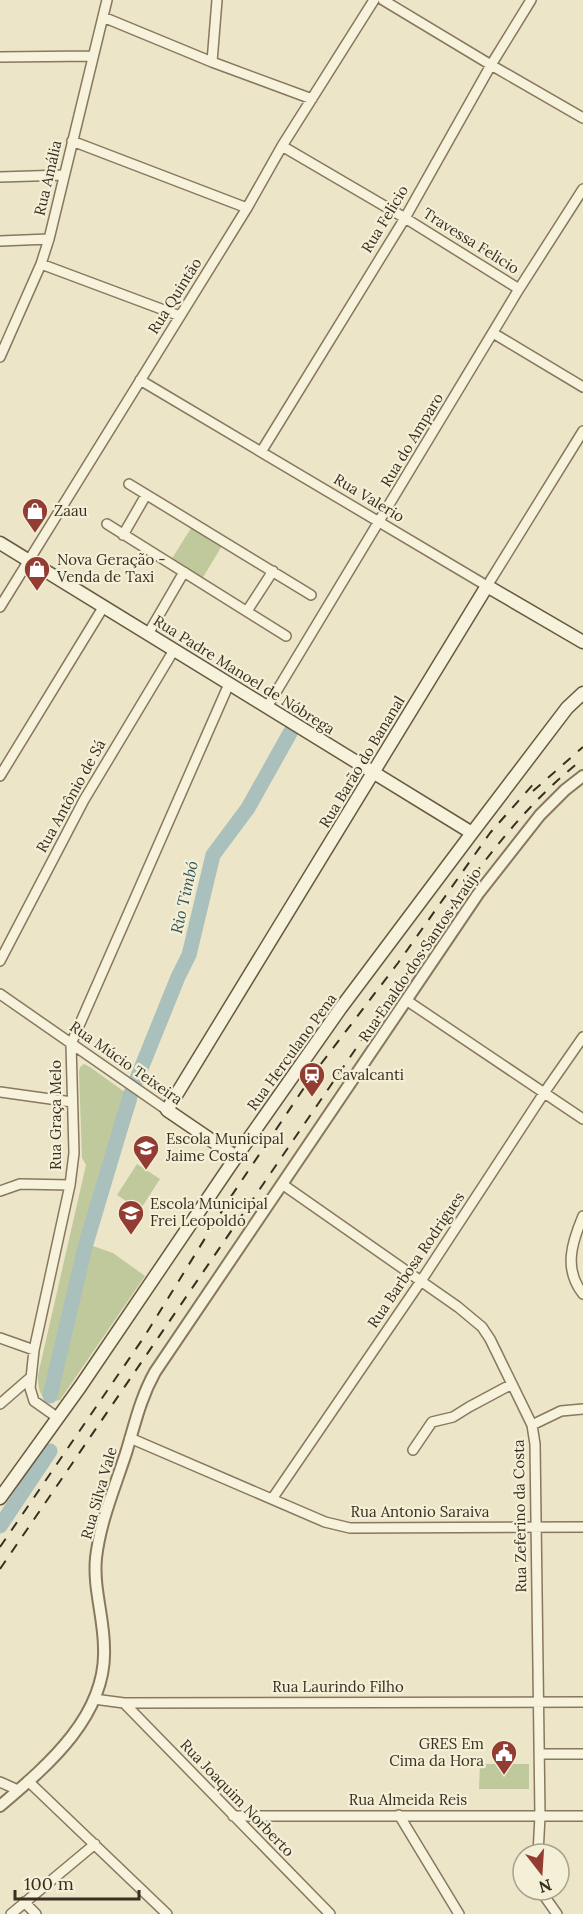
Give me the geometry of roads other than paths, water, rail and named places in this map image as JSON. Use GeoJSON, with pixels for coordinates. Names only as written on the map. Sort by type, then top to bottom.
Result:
{"type":"FeatureCollection","features":[{"type":"Feature","properties":{"kind":"main road","name":"Rua Padre Manoel de Nóbrega"},"geometry":{"type":"LineString","coordinates":[[0,543],[472,833]]}},
{"type":"Feature","properties":{"kind":"main road","name":"Rua Valerio"},"geometry":{"type":"LineString","coordinates":[[487,586],[583,642]]}},
{"type":"Feature","properties":{"kind":"main road","name":"Rua Barão do Bananal"},"geometry":{"type":"LineString","coordinates":[[167,1110],[487,586]]}},
{"type":"Feature","properties":{"kind":"main road","name":"Rua Herculano Pena"},"geometry":{"type":"LineString","coordinates":[[0,1498],[58,1418],[236,1156],[340,1009],[567,708],[583,693]]}},
{"type":"Feature","properties":{"kind":"main road","name":"Rua Múcio Teixeira"},"geometry":{"type":"LineString","coordinates":[[167,1110],[236,1156]]}},
{"type":"Feature","properties":{"kind":"street","name":"Rua Amália"},"geometry":{"type":"LineString","coordinates":[[0,357],[41,264],[49,239],[107,0]]}},
{"type":"Feature","properties":{"kind":"street"},"geometry":{"type":"LineString","coordinates":[[212,62],[217,0]]}},
{"type":"Feature","properties":{"kind":"street","name":"Rua Quintão"},"geometry":{"type":"LineString","coordinates":[[0,607],[374,0]]}},
{"type":"Feature","properties":{"kind":"street"},"geometry":{"type":"LineString","coordinates":[[383,0],[583,118]]}},
{"type":"Feature","properties":{"kind":"street","name":"Rua Felicio"},"geometry":{"type":"LineString","coordinates":[[261,452],[405,218],[490,65],[531,0]]}},
{"type":"Feature","properties":{"kind":"street"},"geometry":{"type":"LineString","coordinates":[[103,17],[212,62],[312,99]]}},
{"type":"Feature","properties":{"kind":"street"},"geometry":{"type":"LineString","coordinates":[[0,57],[93,56]]}},
{"type":"Feature","properties":{"kind":"street"},"geometry":{"type":"LineString","coordinates":[[72,141],[247,208]]}},
{"type":"Feature","properties":{"kind":"street","name":"Travessa Felicio"},"geometry":{"type":"LineString","coordinates":[[282,146],[405,218],[519,289]]}},
{"type":"Feature","properties":{"kind":"street"},"geometry":{"type":"LineString","coordinates":[[0,177],[64,175]]}},
{"type":"Feature","properties":{"kind":"street","name":"Rua do Amparo"},"geometry":{"type":"LineString","coordinates":[[267,706],[519,289],[583,189]]}},
{"type":"Feature","properties":{"kind":"street"},"geometry":{"type":"LineString","coordinates":[[0,240],[49,239]]}},
{"type":"Feature","properties":{"kind":"street"},"geometry":{"type":"LineString","coordinates":[[41,264],[180,315]]}},
{"type":"Feature","properties":{"kind":"street"},"geometry":{"type":"LineString","coordinates":[[493,333],[583,387]]}},
{"type":"Feature","properties":{"kind":"street","name":"Rua Valerio"},"geometry":{"type":"LineString","coordinates":[[140,380],[487,586]]}},
{"type":"Feature","properties":{"kind":"street","name":"Rua Barão do Bananal"},"geometry":{"type":"LineString","coordinates":[[487,586],[583,430]]}},
{"type":"Feature","properties":{"kind":"street"},"geometry":{"type":"LineString","coordinates":[[129,484],[311,595]]}},
{"type":"Feature","properties":{"kind":"street"},"geometry":{"type":"LineString","coordinates":[[123,535],[146,495]]}},
{"type":"Feature","properties":{"kind":"street"},"geometry":{"type":"LineString","coordinates":[[107,524],[286,636]]}},
{"type":"Feature","properties":{"kind":"street"},"geometry":{"type":"LineString","coordinates":[[247,611],[273,571]]}},
{"type":"Feature","properties":{"kind":"street"},"geometry":{"type":"LineString","coordinates":[[148,634],[184,572]]}},
{"type":"Feature","properties":{"kind":"street"},"geometry":{"type":"LineString","coordinates":[[0,776],[104,606]]}},
{"type":"Feature","properties":{"kind":"street","name":"Rua Antônio de Sá"},"geometry":{"type":"LineString","coordinates":[[0,961],[84,800],[174,650]]}},
{"type":"Feature","properties":{"kind":"street","name":"Rua Graça Melo"},"geometry":{"type":"LineString","coordinates":[[58,1418],[34,1401],[30,1388],[34,1350],[70,1185],[74,1153],[71,1044],[229,684]]}},
{"type":"Feature","properties":{"kind":"street","name":"Rua Enaldo dos Santos Araújo"},"geometry":{"type":"LineString","coordinates":[[130,1438],[139,1405],[155,1372],[478,894],[540,815],[583,776]]}},
{"type":"Feature","properties":{"kind":"street","name":"Rua Múcio Teixeira"},"geometry":{"type":"LineString","coordinates":[[0,994],[167,1110]]}},
{"type":"Feature","properties":{"kind":"street"},"geometry":{"type":"LineString","coordinates":[[406,1000],[583,1119]]}},
{"type":"Feature","properties":{"kind":"street","name":"Rua Barbosa Rodrigues"},"geometry":{"type":"LineString","coordinates":[[272,1499],[421,1281],[583,1037]]}},
{"type":"Feature","properties":{"kind":"street"},"geometry":{"type":"LineString","coordinates":[[0,1092],[72,1102]]}},
{"type":"Feature","properties":{"kind":"street"},"geometry":{"type":"LineString","coordinates":[[0,1191],[20,1184],[70,1185]]}},
{"type":"Feature","properties":{"kind":"street","name":"Rua Zeferino da Costa"},"geometry":{"type":"LineString","coordinates":[[282,1184],[458,1307],[482,1327],[532,1425],[535,1444],[539,1842]]}},
{"type":"Feature","properties":{"kind":"street"},"geometry":{"type":"LineString","coordinates":[[583,1215],[571,1245],[570,1257],[575,1281],[583,1294]]}},
{"type":"Feature","properties":{"kind":"street"},"geometry":{"type":"LineString","coordinates":[[0,1338],[34,1350]]}},
{"type":"Feature","properties":{"kind":"street"},"geometry":{"type":"LineString","coordinates":[[0,1404],[31,1377]]}},
{"type":"Feature","properties":{"kind":"street"},"geometry":{"type":"LineString","coordinates":[[413,1450],[432,1422],[453,1417],[512,1384]]}},
{"type":"Feature","properties":{"kind":"street"},"geometry":{"type":"LineString","coordinates":[[532,1425],[561,1411],[583,1409]]}},
{"type":"Feature","properties":{"kind":"street","name":"Rua Antonio Saraiva"},"geometry":{"type":"LineString","coordinates":[[130,1438],[325,1522],[350,1528],[583,1527]]}},
{"type":"Feature","properties":{"kind":"street","name":"Rua Silva Vale"},"geometry":{"type":"LineString","coordinates":[[0,1806],[69,1741],[94,1699],[105,1649],[96,1559],[111,1497],[130,1438]]}},
{"type":"Feature","properties":{"kind":"street","name":"Rua Laurindo Filho"},"geometry":{"type":"LineString","coordinates":[[94,1699],[124,1703],[583,1702]]}},
{"type":"Feature","properties":{"kind":"street","name":"Rua Joaquim Norberto"},"geometry":{"type":"LineString","coordinates":[[124,1703],[330,1914]]}},
{"type":"Feature","properties":{"kind":"street"},"geometry":{"type":"LineString","coordinates":[[539,1754],[583,1754]]}},
{"type":"Feature","properties":{"kind":"street"},"geometry":{"type":"LineString","coordinates":[[28,1781],[167,1914]]}},
{"type":"Feature","properties":{"kind":"street"},"geometry":{"type":"LineString","coordinates":[[0,1782],[18,1790]]}},
{"type":"Feature","properties":{"kind":"street"},"geometry":{"type":"LineString","coordinates":[[399,1815],[459,1914]]}},
{"type":"Feature","properties":{"kind":"street","name":"Rua Almeida Reis"},"geometry":{"type":"LineString","coordinates":[[233,1816],[583,1816]]}},
{"type":"Feature","properties":{"kind":"street"},"geometry":{"type":"LineString","coordinates":[[11,1914],[95,1844]]}},
{"type":"Feature","properties":{"kind":"street"},"geometry":{"type":"LineString","coordinates":[[24,1902],[36,1914]]}},
{"type":"Feature","properties":{"kind":"waterway","name":"Rio Timbó"},"geometry":{"type":"LineString","coordinates":[[136,1081],[189,955],[213,855],[248,808],[290,733]]}},
{"type":"Feature","properties":{"kind":"waterway","name":"Rio Timbó"},"geometry":{"type":"LineString","coordinates":[[50,1396],[85,1247],[131,1093]]}},
{"type":"Feature","properties":{"kind":"waterway","name":"Rio Timbó"},"geometry":{"type":"LineString","coordinates":[[0,1526],[50,1451]]}},
{"type":"Feature","properties":{"kind":"railway"},"geometry":{"type":"LineString","coordinates":[[533,791],[583,747]]}},
{"type":"Feature","properties":{"kind":"railway"},"geometry":{"type":"LineString","coordinates":[[0,1569],[478,870],[527,811],[583,759]]}},
{"type":"Feature","properties":{"kind":"railway"},"geometry":{"type":"LineString","coordinates":[[0,1547],[144,1337],[230,1198],[314,1073],[398,963],[490,833],[536,781]]}},
{"type":"Feature","properties":{"kind":"place","name":"Zaau"},"geometry":{"type":"Point","coordinates":[35,534]}},
{"type":"Feature","properties":{"kind":"place","name":"Nova Geração - Venda de Taxi"},"geometry":{"type":"Point","coordinates":[37,592]}},
{"type":"Feature","properties":{"kind":"place","name":"Cavalcanti"},"geometry":{"type":"Point","coordinates":[312,1098]}},
{"type":"Feature","properties":{"kind":"place","name":"Escola Municipal Jaime Costa"},"geometry":{"type":"Point","coordinates":[146,1171]}},
{"type":"Feature","properties":{"kind":"place","name":"Escola Municipal Frei Leopoldo"},"geometry":{"type":"Point","coordinates":[131,1236]}},
{"type":"Feature","properties":{"kind":"place","name":"GRES Em Cima da Hora"},"geometry":{"type":"Point","coordinates":[504,1776]}}]}
